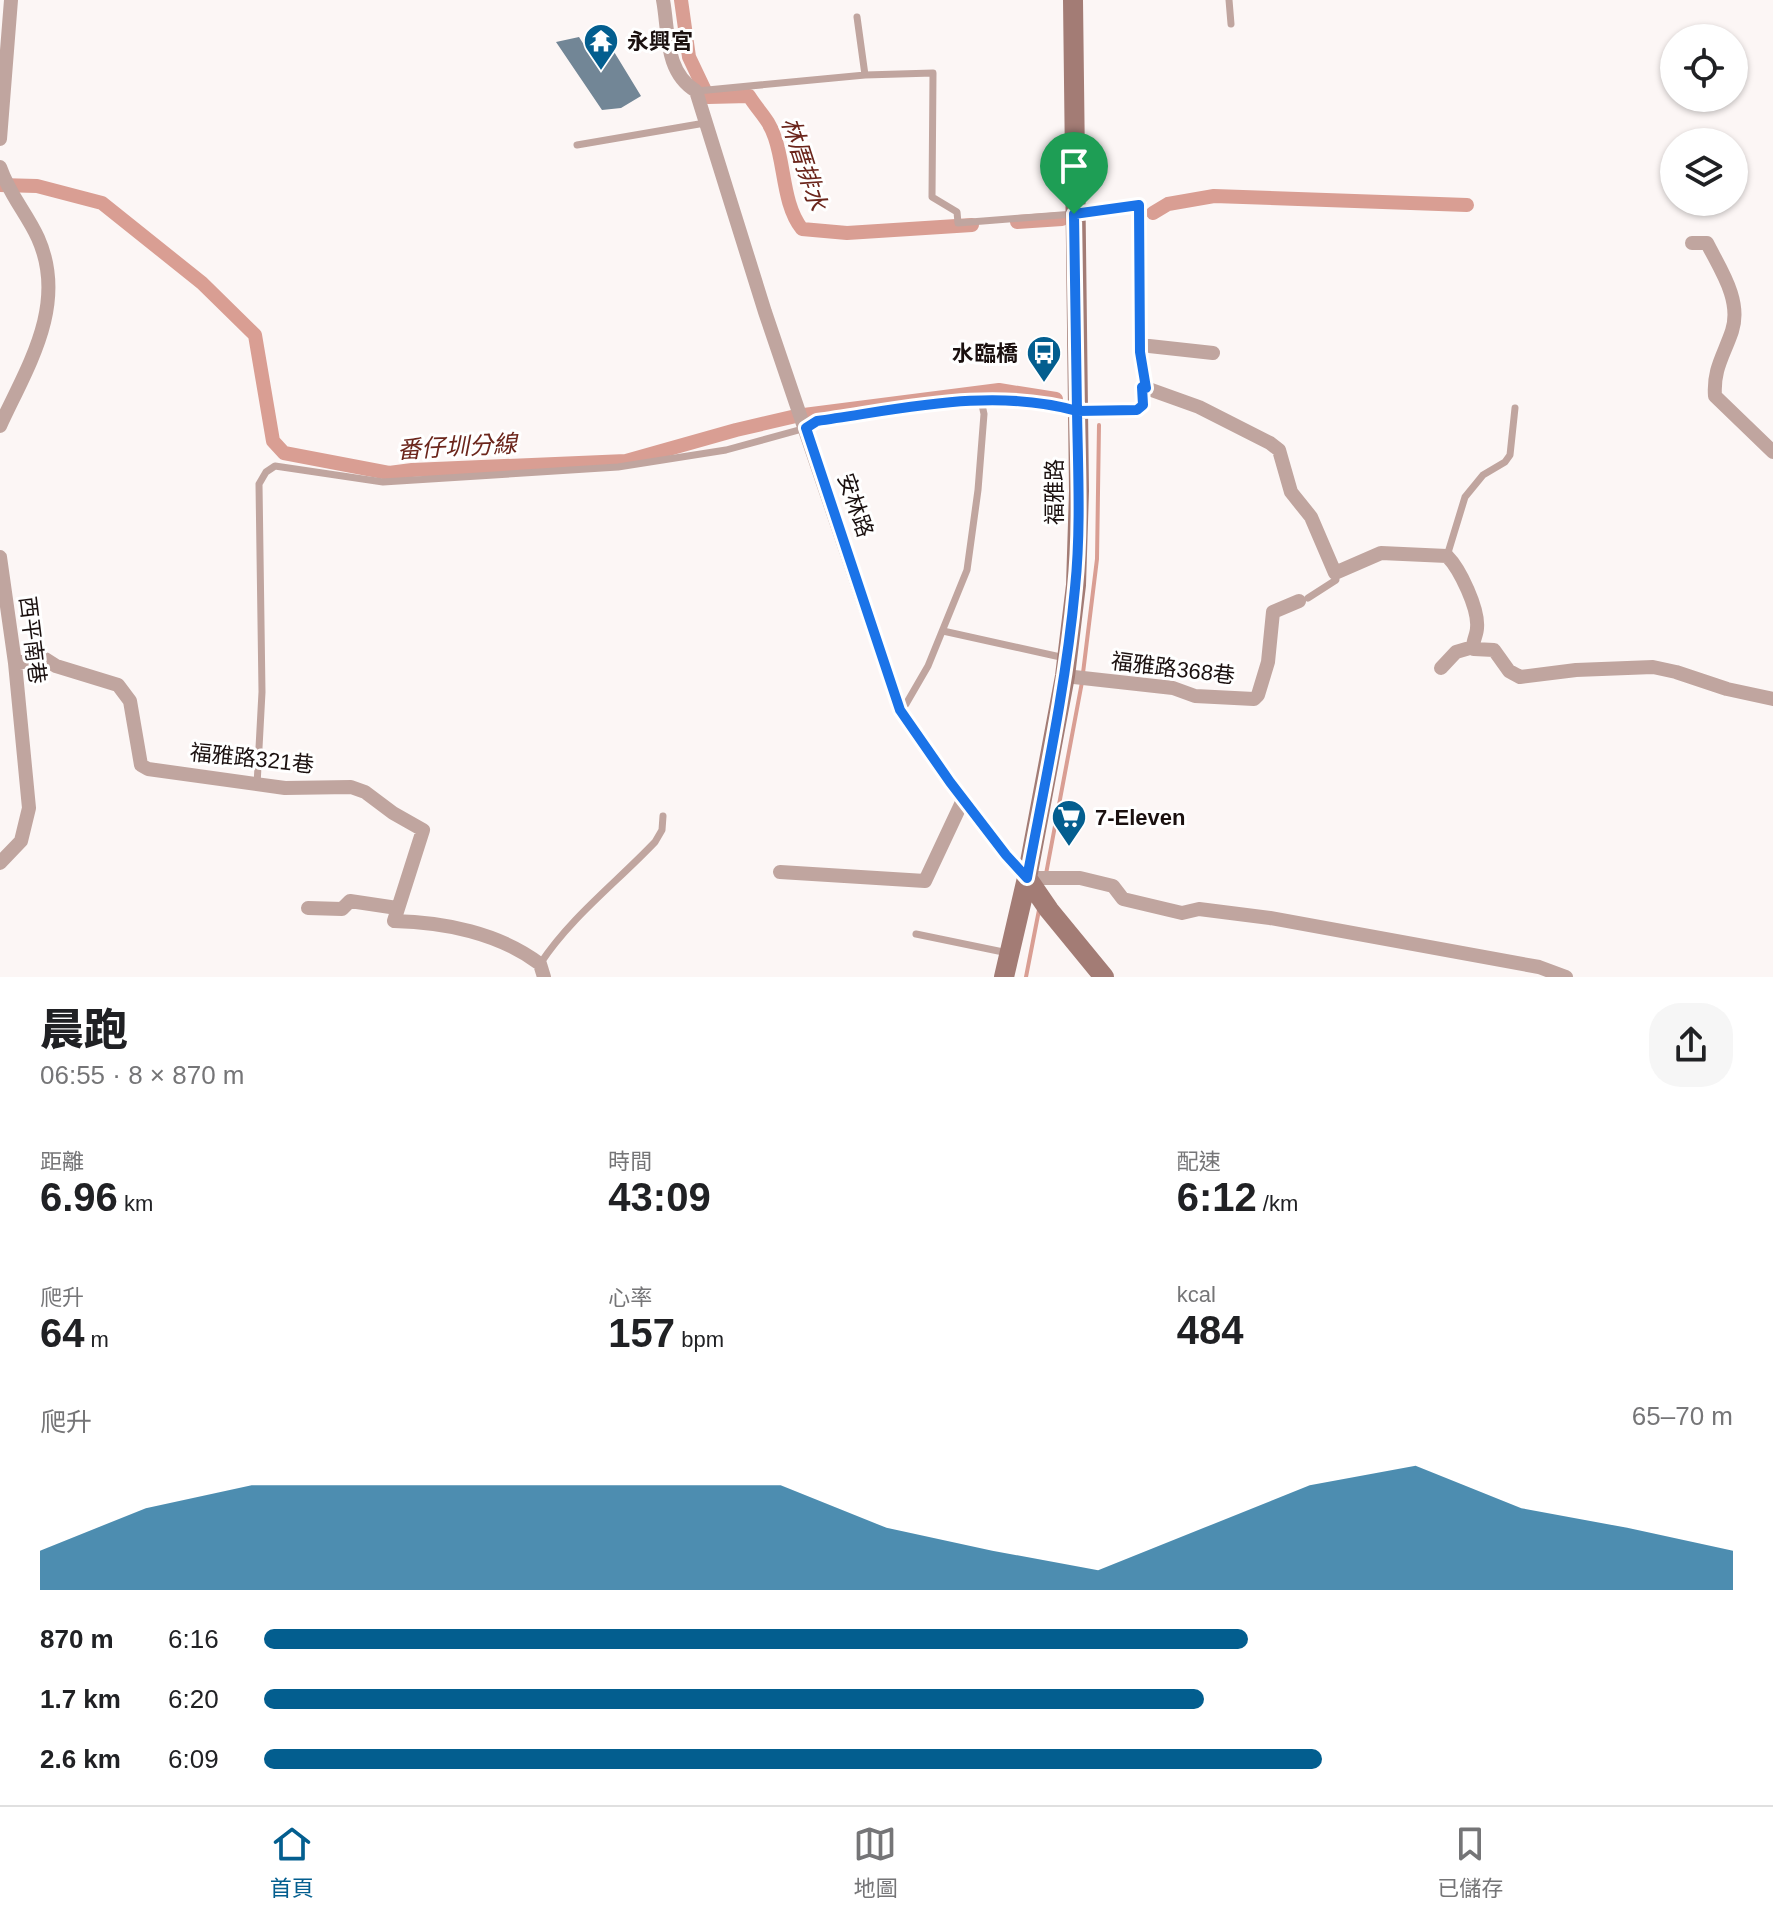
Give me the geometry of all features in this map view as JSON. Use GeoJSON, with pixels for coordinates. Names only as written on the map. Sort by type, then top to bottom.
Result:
{"type":"FeatureCollection","features":[{"type":"Feature","properties":{"kind":"main road","name":"福雅路"},"geometry":{"type":"LineString","coordinates":[[1004,977],[1033,882],[1068,670],[1076,585],[1079,491],[1073,0]]}},
{"type":"Feature","properties":{"kind":"main road","name":"安林路"},"geometry":{"type":"LineString","coordinates":[[1033,882],[1047,908],[1104,977]]}},
{"type":"Feature","properties":{"kind":"street"},"geometry":{"type":"LineString","coordinates":[[0,139],[11,0]]}},
{"type":"Feature","properties":{"kind":"street","name":"安林路"},"geometry":{"type":"LineString","coordinates":[[663,0],[670,58],[696,91],[707,122],[765,312],[900,710],[963,800],[1006,855],[1033,882]]}},
{"type":"Feature","properties":{"kind":"street"},"geometry":{"type":"LineString","coordinates":[[0,167],[8,190],[38,238],[48,269],[49,303],[39,346],[0,426]]}},
{"type":"Feature","properties":{"kind":"street"},"geometry":{"type":"LineString","coordinates":[[1074,214],[1139,205],[1140,345],[1146,388]]}},
{"type":"Feature","properties":{"kind":"street"},"geometry":{"type":"LineString","coordinates":[[1692,243],[1707,243],[1732,297],[1734,320],[1714,381],[1715,396],[1773,452]]}},
{"type":"Feature","properties":{"kind":"street"},"geometry":{"type":"LineString","coordinates":[[1140,345],[1213,353]]}},
{"type":"Feature","properties":{"kind":"street"},"geometry":{"type":"LineString","coordinates":[[1077,411],[1137,410],[1143,405],[1142,387],[1178,398],[1241,426],[1279,450],[1291,492],[1311,517],[1335,573],[1381,553],[1447,556],[1454,563],[1473,606],[1477,627],[1473,647]]}},
{"type":"Feature","properties":{"kind":"street","name":"西平南巷"},"geometry":{"type":"LineString","coordinates":[[0,557],[15,663],[29,808],[21,841],[0,863]]}},
{"type":"Feature","properties":{"kind":"street","name":"福雅路368巷"},"geometry":{"type":"LineString","coordinates":[[1068,670],[1092,679],[1173,688],[1195,696],[1254,699],[1268,662],[1273,612],[1303,599]]}},
{"type":"Feature","properties":{"kind":"street"},"geometry":{"type":"LineString","coordinates":[[1441,668],[1456,652],[1473,647],[1494,650],[1509,671],[1520,677],[1589,669],[1653,667],[1773,699]]}},
{"type":"Feature","properties":{"kind":"street","name":"福雅路321巷"},"geometry":{"type":"LineString","coordinates":[[15,663],[45,659],[56,666],[118,685],[130,701],[141,765],[161,771],[257,785],[285,788],[351,787],[365,792],[423,830],[397,908]]}},
{"type":"Feature","properties":{"kind":"street"},"geometry":{"type":"LineString","coordinates":[[780,872],[925,881],[963,800]]}},
{"type":"Feature","properties":{"kind":"street"},"geometry":{"type":"LineString","coordinates":[[1033,882],[1080,878],[1113,886],[1123,899],[1182,913],[1199,909],[1270,918],[1539,967],[1566,977]]}},
{"type":"Feature","properties":{"kind":"street"},"geometry":{"type":"LineString","coordinates":[[308,908],[342,909],[350,901],[397,908],[394,921],[426,922],[473,933],[518,949],[542,971]]}},
{"type":"Feature","properties":{"kind":"lane"},"geometry":{"type":"LineString","coordinates":[[1229,0],[1231,24]]}},
{"type":"Feature","properties":{"kind":"lane"},"geometry":{"type":"LineString","coordinates":[[857,17],[865,75]]}},
{"type":"Feature","properties":{"kind":"lane"},"geometry":{"type":"LineString","coordinates":[[696,91],[865,75],[933,73],[932,197],[957,212],[958,223],[1074,214]]}},
{"type":"Feature","properties":{"kind":"lane"},"geometry":{"type":"LineString","coordinates":[[577,145],[707,122]]}},
{"type":"Feature","properties":{"kind":"lane"},"geometry":{"type":"LineString","coordinates":[[257,785],[262,692],[259,484],[266,472],[275,466],[383,482],[618,467],[726,450],[817,421],[993,398],[1053,404],[1077,411]]}},
{"type":"Feature","properties":{"kind":"lane"},"geometry":{"type":"LineString","coordinates":[[900,710],[928,666],[967,570],[978,490],[984,414],[981,400]]}},
{"type":"Feature","properties":{"kind":"lane"},"geometry":{"type":"LineString","coordinates":[[1447,556],[1465,497],[1483,475],[1505,462],[1510,455],[1515,408]]}},
{"type":"Feature","properties":{"kind":"lane"},"geometry":{"type":"LineString","coordinates":[[1303,599],[1332,584],[1336,580],[1335,573]]}},
{"type":"Feature","properties":{"kind":"lane"},"geometry":{"type":"LineString","coordinates":[[943,631],[1068,670]]}},
{"type":"Feature","properties":{"kind":"lane"},"geometry":{"type":"LineString","coordinates":[[542,971],[557,938],[655,842],[662,830],[663,816]]}},
{"type":"Feature","properties":{"kind":"lane"},"geometry":{"type":"LineString","coordinates":[[916,934],[1009,953]]}},
{"type":"Feature","properties":{"kind":"building","name":"永興宮"},"geometry":{"type":"Polygon","coordinates":[[[579,37],[586,48],[605,37],[641,96],[621,108],[602,110],[556,42],[579,37]]]}},
{"type":"Feature","properties":{"kind":"waterway","name":"林厝排水"},"geometry":{"type":"LineString","coordinates":[[681,0],[689,57],[708,97],[749,96],[764,116],[775,138],[791,209],[802,229],[847,233],[972,225]]}},
{"type":"Feature","properties":{"kind":"waterway","name":"番仔圳分線"},"geometry":{"type":"LineString","coordinates":[[0,185],[37,186],[102,203],[202,283],[255,335],[273,441],[284,453],[389,473],[626,461],[796,416],[999,390],[1056,399]]}},
{"type":"Feature","properties":{"kind":"waterway"},"geometry":{"type":"LineString","coordinates":[[1153,213],[1168,204],[1214,196],[1467,205]]}},
{"type":"Feature","properties":{"kind":"waterway","name":"林厝排水"},"geometry":{"type":"LineString","coordinates":[[1017,222],[1062,219]]}},
{"type":"Feature","properties":{"kind":"waterway"},"geometry":{"type":"LineString","coordinates":[[1083,673],[1097,559],[1099,425]]}},
{"type":"Feature","properties":{"kind":"waterway"},"geometry":{"type":"LineString","coordinates":[[1046,874],[1082,682]]}},
{"type":"Feature","properties":{"kind":"waterway"},"geometry":{"type":"LineString","coordinates":[[1026,977],[1039,910]]}},
{"type":"Feature","properties":{"kind":"place","name":"永興宮"},"geometry":{"type":"Point","coordinates":[601,72]}},
{"type":"Feature","properties":{"kind":"place","name":"水臨橋"},"geometry":{"type":"Point","coordinates":[1044,384]}},
{"type":"Feature","properties":{"kind":"place","name":"7-Eleven"},"geometry":{"type":"Point","coordinates":[1069,848]}},
{"type":"Feature","properties":{"kind":"route"},"geometry":{"type":"LineString","coordinates":[[1074,214],[1077,411],[1053,404],[993,398],[817,421],[806,428],[900,710],[950,782],[1027,878],[1065,676],[1076,585],[1079,491],[1077,411],[1137,410],[1143,405],[1142,387],[1146,388],[1140,352],[1139,205],[1074,214]]}}]}
